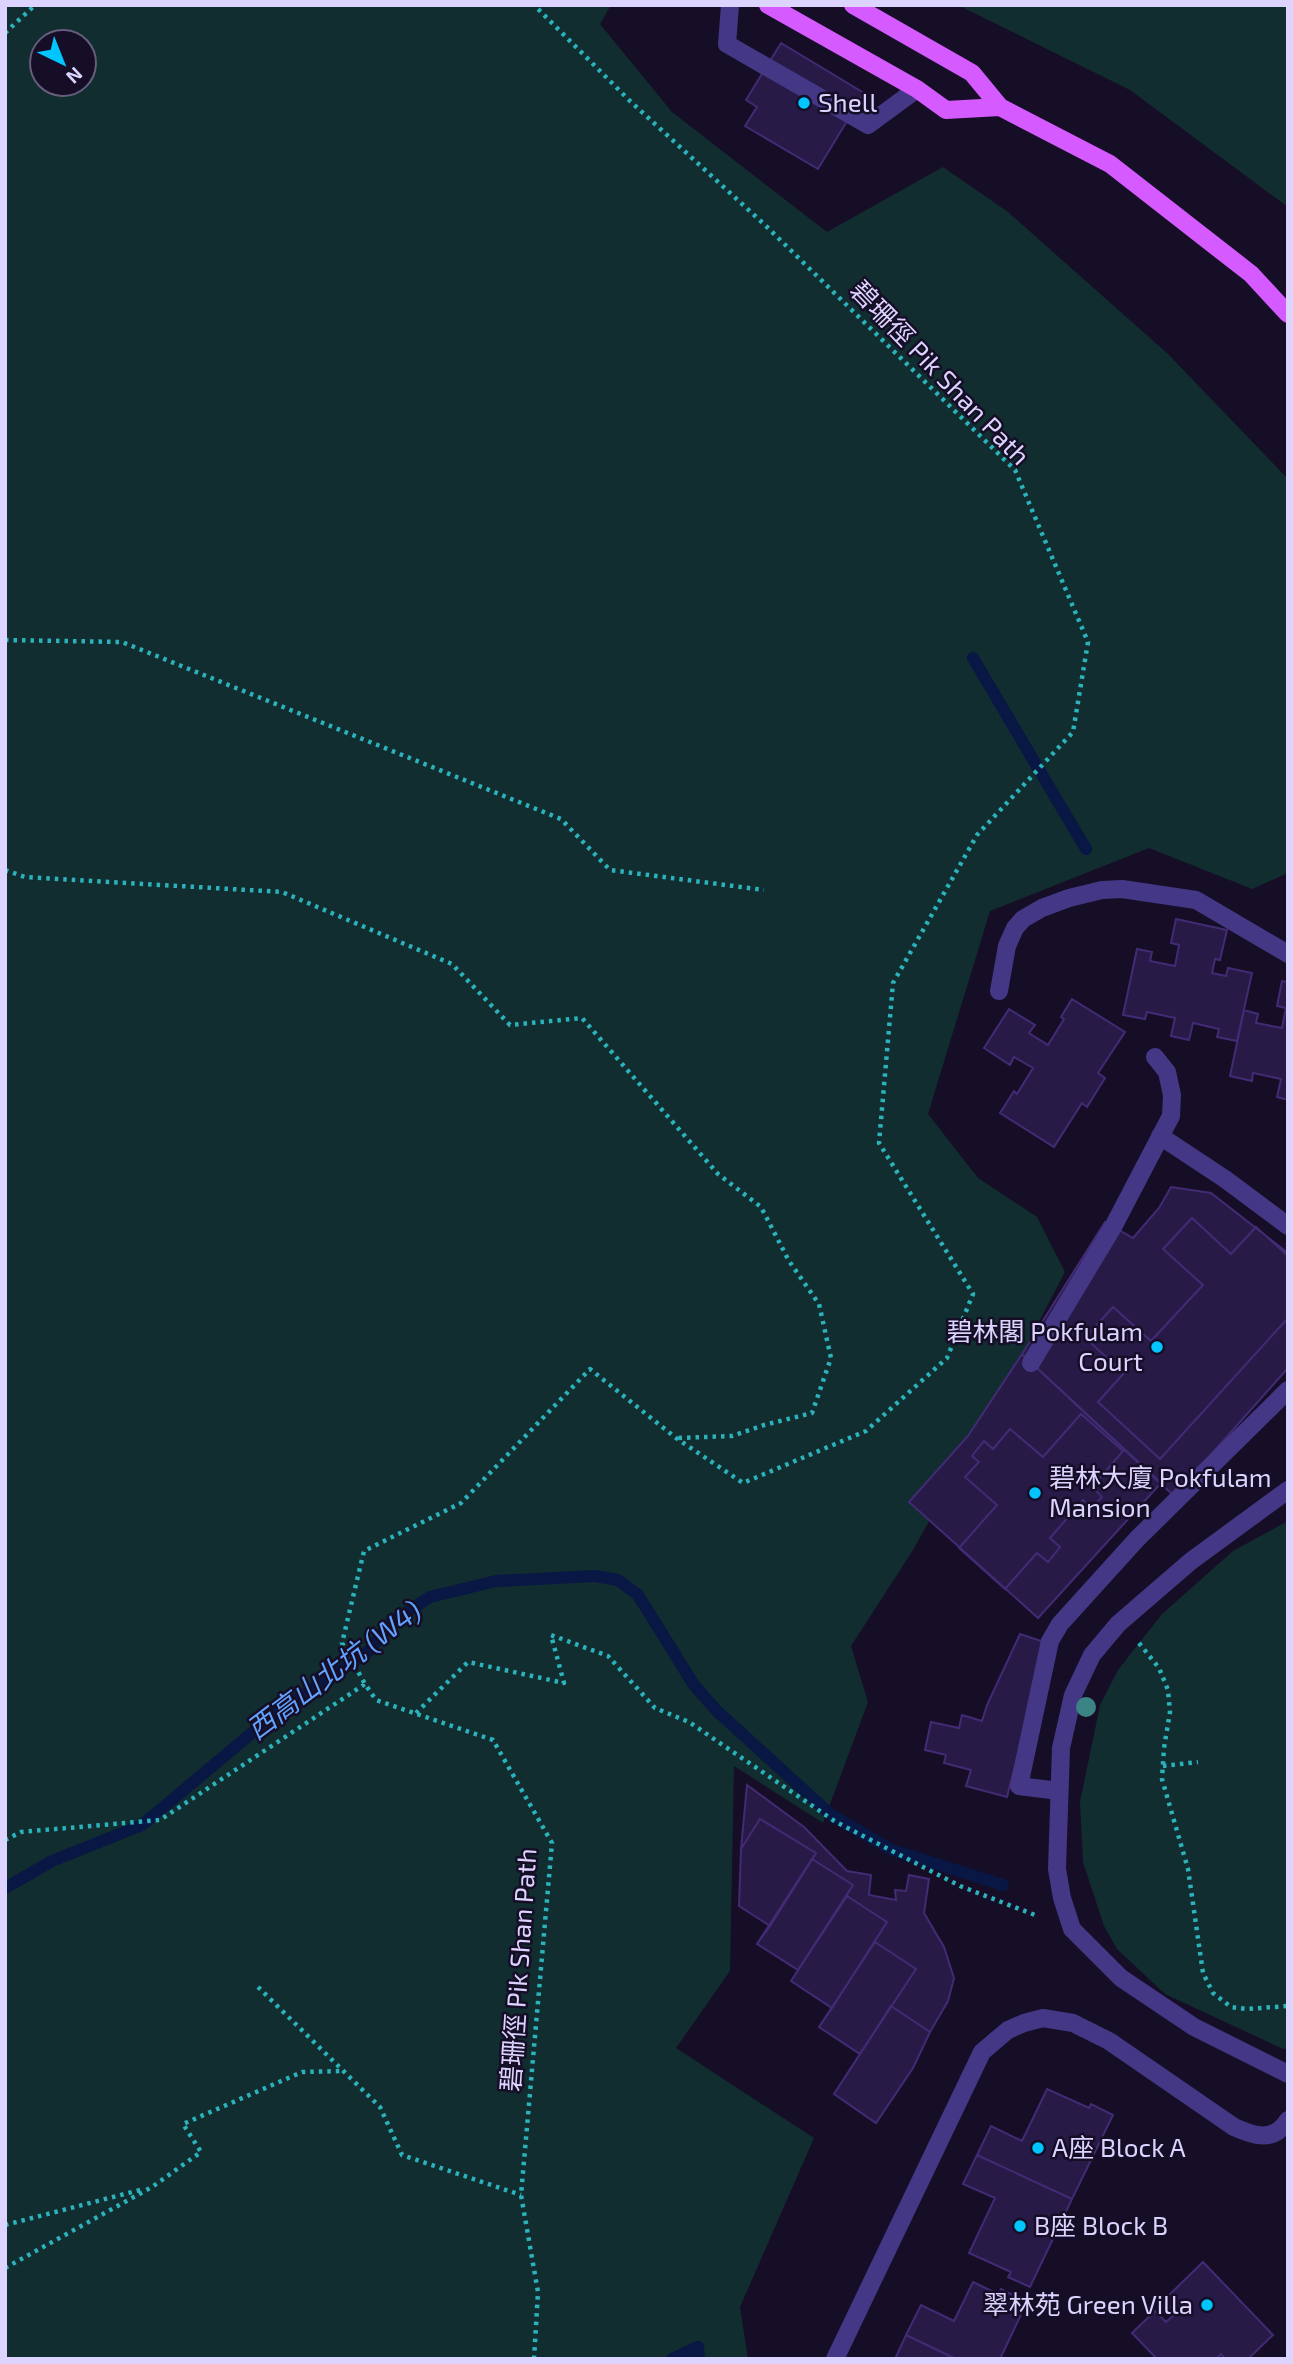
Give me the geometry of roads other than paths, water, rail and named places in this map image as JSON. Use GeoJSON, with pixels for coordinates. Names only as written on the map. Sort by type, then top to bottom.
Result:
{"type":"FeatureCollection","features":[{"type":"Feature","properties":{"kind":"main road"},"geometry":{"type":"LineString","coordinates":[[768,5],[917,89],[946,110],[1000,107]]}},
{"type":"Feature","properties":{"kind":"main road"},"geometry":{"type":"LineString","coordinates":[[853,5],[972,74],[1000,107],[1110,164],[1251,274],[1288,314]]}},
{"type":"Feature","properties":{"kind":"street"},"geometry":{"type":"LineString","coordinates":[[730,5],[727,44],[868,125],[917,89]]}},
{"type":"Feature","properties":{"kind":"street"},"geometry":{"type":"LineString","coordinates":[[999,991],[1007,946],[1015,928],[1023,919],[1042,908],[1091,892],[1122,889],[1196,900],[1288,954]]}},
{"type":"Feature","properties":{"kind":"street"},"geometry":{"type":"LineString","coordinates":[[1031,1363],[1113,1227],[1171,1116],[1172,1095],[1167,1072],[1155,1057]]}},
{"type":"Feature","properties":{"kind":"street"},"geometry":{"type":"LineString","coordinates":[[1160,1136],[1225,1179],[1288,1226]]}},
{"type":"Feature","properties":{"kind":"street"},"geometry":{"type":"LineString","coordinates":[[1059,1791],[1019,1786],[1050,1641],[1060,1624],[1136,1539],[1288,1390]]}},
{"type":"Feature","properties":{"kind":"street"},"geometry":{"type":"LineString","coordinates":[[1288,1490],[1191,1561],[1118,1624],[1092,1656],[1073,1695],[1061,1748],[1057,1869],[1062,1898],[1072,1929],[1121,1978],[1183,2020],[1288,2074]]}},
{"type":"Feature","properties":{"kind":"street"},"geometry":{"type":"LineString","coordinates":[[835,2359],[982,2052],[1008,2030],[1043,2018],[1073,2023],[1109,2041],[1246,2133],[1270,2136],[1282,2129],[1288,2120]]}},
{"type":"Feature","properties":{"kind":"waterway"},"geometry":{"type":"LineString","coordinates":[[973,658],[1086,849]]}},
{"type":"Feature","properties":{"kind":"waterway","name":"西高山北坑 (W4)"},"geometry":{"type":"LineString","coordinates":[[5,1888],[52,1861],[142,1825],[278,1711],[370,1650],[390,1623],[430,1597],[496,1581],[595,1576],[618,1580],[638,1595],[694,1685],[716,1710],[830,1814],[892,1850],[1003,1885]]}},
{"type":"Feature","properties":{"kind":"waterway"},"geometry":{"type":"LineString","coordinates":[[672,2359],[698,2347],[699,2359]]}},
{"type":"Feature","properties":{"kind":"place","name":"Shell"},"geometry":{"type":"Point","coordinates":[804,103]}},
{"type":"Feature","properties":{"kind":"place","name":"碧林閣 Pokfulam Court"},"geometry":{"type":"Point","coordinates":[1157,1347]}},
{"type":"Feature","properties":{"kind":"place","name":"碧林大廈 Pokfulam Mansion"},"geometry":{"type":"Point","coordinates":[1035,1493]}},
{"type":"Feature","properties":{"kind":"place","name":"A座 Block A"},"geometry":{"type":"Point","coordinates":[1038,2148]}},
{"type":"Feature","properties":{"kind":"place","name":"B座 Block B"},"geometry":{"type":"Point","coordinates":[1020,2226]}},
{"type":"Feature","properties":{"kind":"place","name":"翠林苑 Green Villa"},"geometry":{"type":"Point","coordinates":[1207,2305]}}]}
